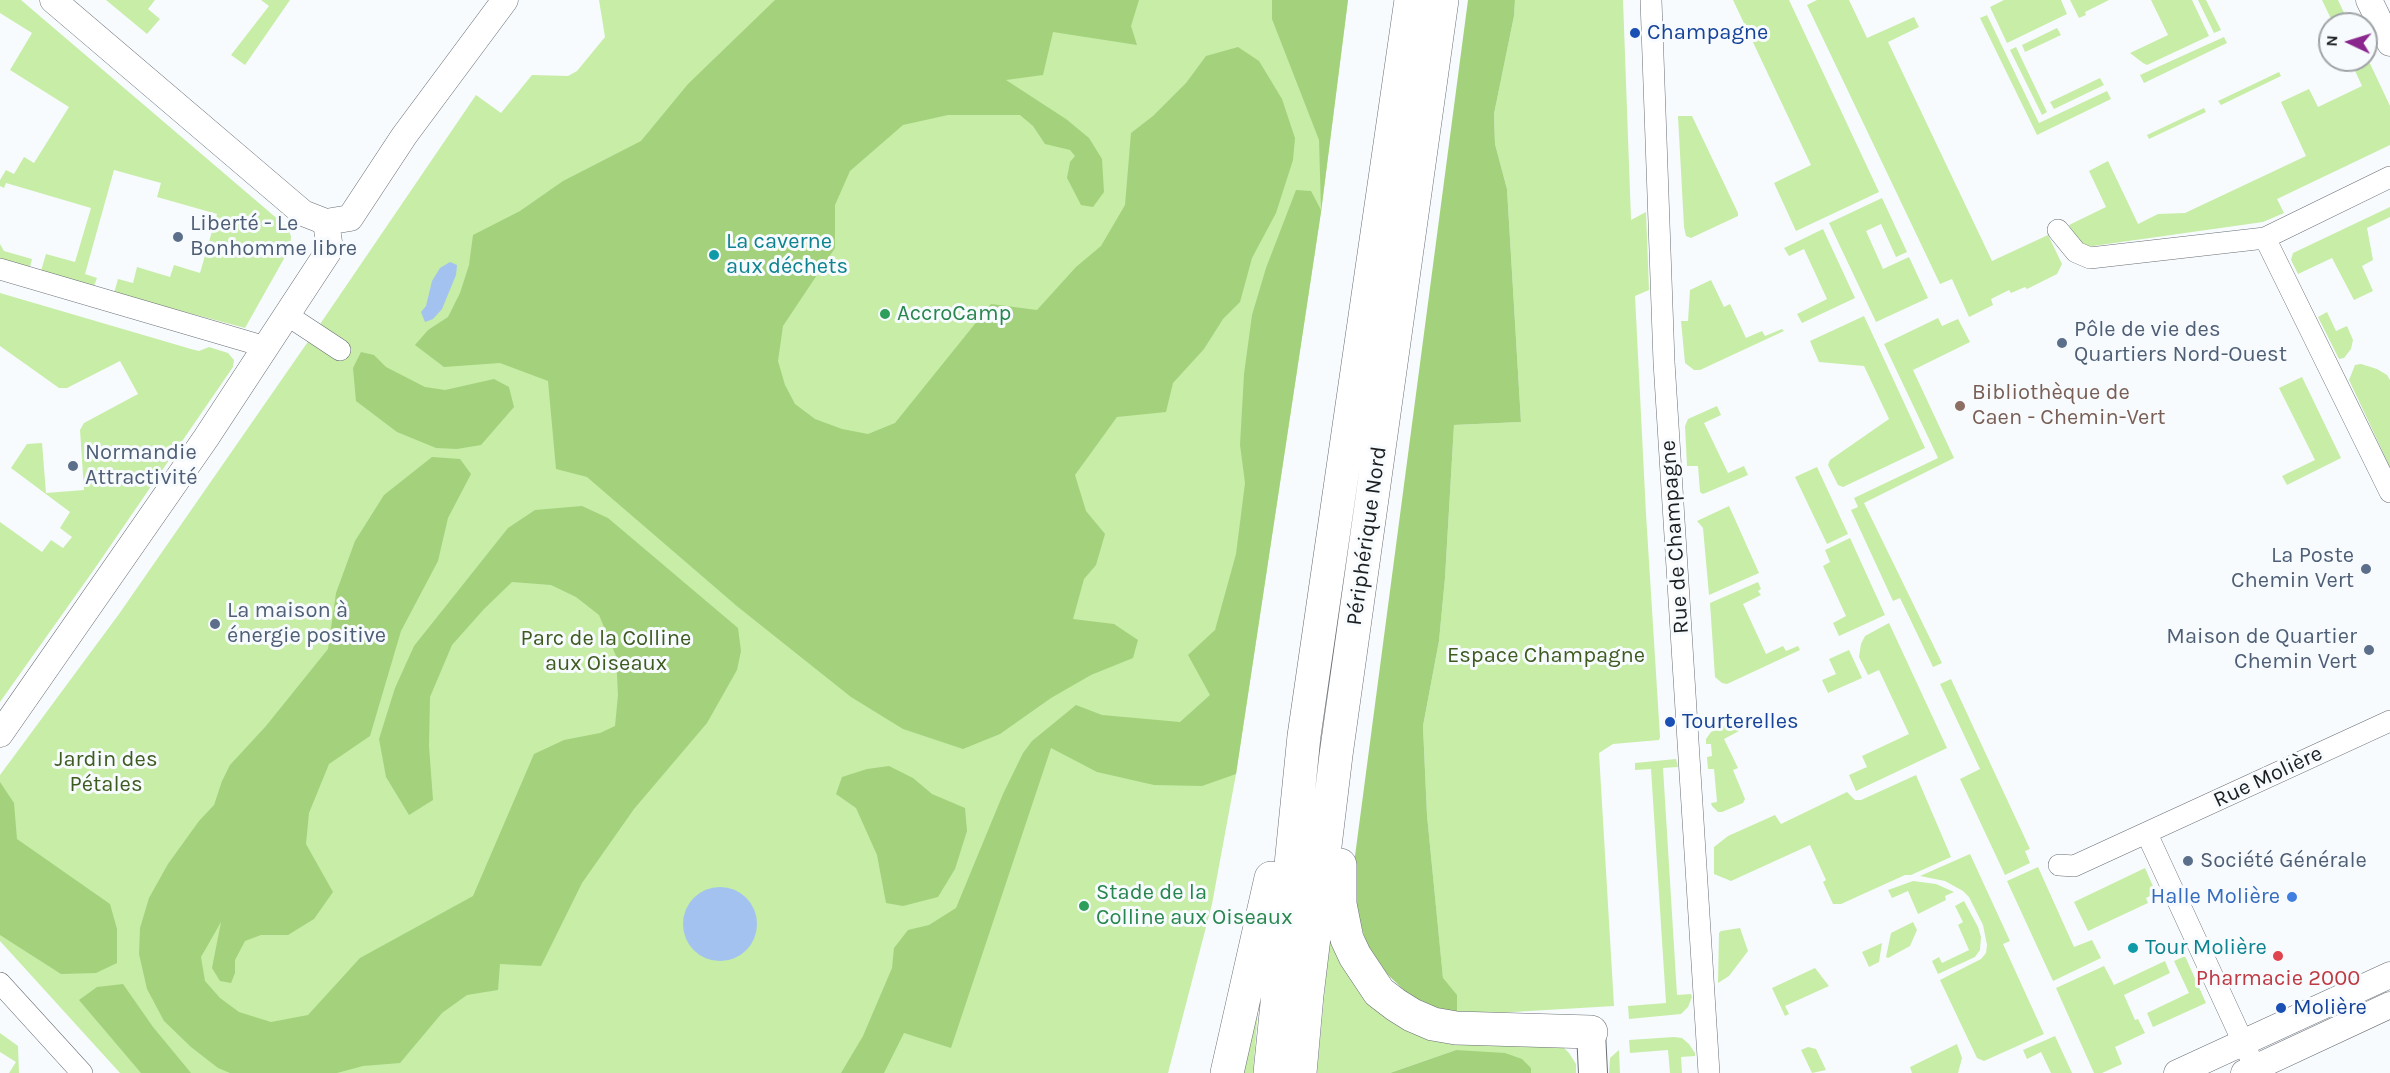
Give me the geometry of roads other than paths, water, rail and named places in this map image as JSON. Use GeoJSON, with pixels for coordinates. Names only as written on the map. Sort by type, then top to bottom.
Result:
{"type":"FeatureCollection","features":[{"type":"Feature","properties":{"kind":"highway","name":"Périphérique Nord"},"geometry":{"type":"LineString","coordinates":[[1270,1073],[1304,736],[1411,0]]}},
{"type":"Feature","properties":{"kind":"highway","name":"Périphérique Nord"},"geometry":{"type":"LineString","coordinates":[[1300,1073],[1307,995],[1336,755],[1442,0]]}},
{"type":"Feature","properties":{"kind":"highway"},"geometry":{"type":"LineString","coordinates":[[1227,1073],[1304,736]]}},
{"type":"Feature","properties":{"kind":"highway"},"geometry":{"type":"LineString","coordinates":[[1336,755],[1346,800],[1340,861],[1340,904],[1347,939],[1355,956],[1379,992],[1412,1015],[1433,1024],[1455,1028],[1591,1032]]}},
{"type":"Feature","properties":{"kind":"main road"},"geometry":{"type":"LineString","coordinates":[[1591,1032],[1593,1073]]}},
{"type":"Feature","properties":{"kind":"street"},"geometry":{"type":"LineString","coordinates":[[53,0],[303,213],[326,222],[350,218],[411,127],[505,0]]}},
{"type":"Feature","properties":{"kind":"street","name":"Rue de Champagne"},"geometry":{"type":"LineString","coordinates":[[1651,0],[1664,362],[1709,1073]]}},
{"type":"Feature","properties":{"kind":"street"},"geometry":{"type":"LineString","coordinates":[[2369,0],[2390,43]]}},
{"type":"Feature","properties":{"kind":"street"},"geometry":{"type":"LineString","coordinates":[[2058,230],[2076,252],[2090,258],[2265,238],[2390,177]]}},
{"type":"Feature","properties":{"kind":"street"},"geometry":{"type":"LineString","coordinates":[[0,734],[206,438],[330,249],[326,222]]}},
{"type":"Feature","properties":{"kind":"street"},"geometry":{"type":"LineString","coordinates":[[2265,238],[2390,492]]}},
{"type":"Feature","properties":{"kind":"street"},"geometry":{"type":"LineString","coordinates":[[0,269],[266,346]]}},
{"type":"Feature","properties":{"kind":"street"},"geometry":{"type":"LineString","coordinates":[[286,315],[340,350]]}},
{"type":"Feature","properties":{"kind":"street","name":"Rue Molière"},"geometry":{"type":"LineString","coordinates":[[2059,865],[2074,866],[2390,721]]}},
{"type":"Feature","properties":{"kind":"street"},"geometry":{"type":"LineString","coordinates":[[2147,834],[2243,1042],[2249,1070],[2390,1006],[2384,977],[2243,1042],[2177,1073]]}},
{"type":"Feature","properties":{"kind":"street"},"geometry":{"type":"LineString","coordinates":[[0,983],[82,1073]]}},
{"type":"Feature","properties":{"kind":"water"},"geometry":{"type":"Polygon","coordinates":[[[450,262],[457,265],[456,275],[442,309],[433,319],[425,322],[421,312],[426,306],[432,281],[440,268],[450,262]]]}},
{"type":"Feature","properties":{"kind":"water"},"geometry":{"type":"Polygon","coordinates":[[[713,887],[727,887],[741,893],[751,903],[757,917],[757,931],[751,945],[741,955],[727,961],[713,961],[699,955],[689,945],[683,931],[683,917],[689,903],[699,893],[713,887]]]}},
{"type":"Feature","properties":{"kind":"place","name":"Champagne"},"geometry":{"type":"Point","coordinates":[1635,33]}},
{"type":"Feature","properties":{"kind":"place","name":"Liberté - Le Bonhomme libre"},"geometry":{"type":"Point","coordinates":[178,237]}},
{"type":"Feature","properties":{"kind":"place","name":"La caverne aux déchets"},"geometry":{"type":"Point","coordinates":[714,255]}},
{"type":"Feature","properties":{"kind":"place","name":"AccroCamp"},"geometry":{"type":"Point","coordinates":[885,314]}},
{"type":"Feature","properties":{"kind":"place","name":"Pôle de vie des Quartiers Nord-Ouest"},"geometry":{"type":"Point","coordinates":[2062,343]}},
{"type":"Feature","properties":{"kind":"place","name":"Bibliothèque de Caen - Chemin-Vert"},"geometry":{"type":"Point","coordinates":[1960,406]}},
{"type":"Feature","properties":{"kind":"place","name":"Normandie Attractivité"},"geometry":{"type":"Point","coordinates":[73,466]}},
{"type":"Feature","properties":{"kind":"place","name":"La Poste Chemin Vert"},"geometry":{"type":"Point","coordinates":[2366,569]}},
{"type":"Feature","properties":{"kind":"place","name":"La maison à énergie positive"},"geometry":{"type":"Point","coordinates":[215,624]}},
{"type":"Feature","properties":{"kind":"place","name":"Maison de Quartier Chemin Vert"},"geometry":{"type":"Point","coordinates":[2369,650]}},
{"type":"Feature","properties":{"kind":"place","name":"Tourterelles"},"geometry":{"type":"Point","coordinates":[1670,722]}},
{"type":"Feature","properties":{"kind":"place","name":"Société Générale"},"geometry":{"type":"Point","coordinates":[2188,861]}},
{"type":"Feature","properties":{"kind":"place","name":"Halle Molière"},"geometry":{"type":"Point","coordinates":[2292,897]}},
{"type":"Feature","properties":{"kind":"place","name":"Stade de la Colline aux Oiseaux"},"geometry":{"type":"Point","coordinates":[1084,906]}},
{"type":"Feature","properties":{"kind":"place","name":"Tour Molière"},"geometry":{"type":"Point","coordinates":[2133,948]}},
{"type":"Feature","properties":{"kind":"place","name":"Pharmacie 2000"},"geometry":{"type":"Point","coordinates":[2278,956]}},
{"type":"Feature","properties":{"kind":"place","name":"Molière"},"geometry":{"type":"Point","coordinates":[2281,1008]}},
{"type":"Feature","properties":{"kind":"park label","name":"Parc de la Colline aux Oiseaux"},"geometry":{"type":"Point","coordinates":[606,652]}},
{"type":"Feature","properties":{"kind":"park label","name":"Espace Champagne"},"geometry":{"type":"Point","coordinates":[1546,656]}},
{"type":"Feature","properties":{"kind":"park label","name":"Jardin des Pétales"},"geometry":{"type":"Point","coordinates":[106,772]}}]}
